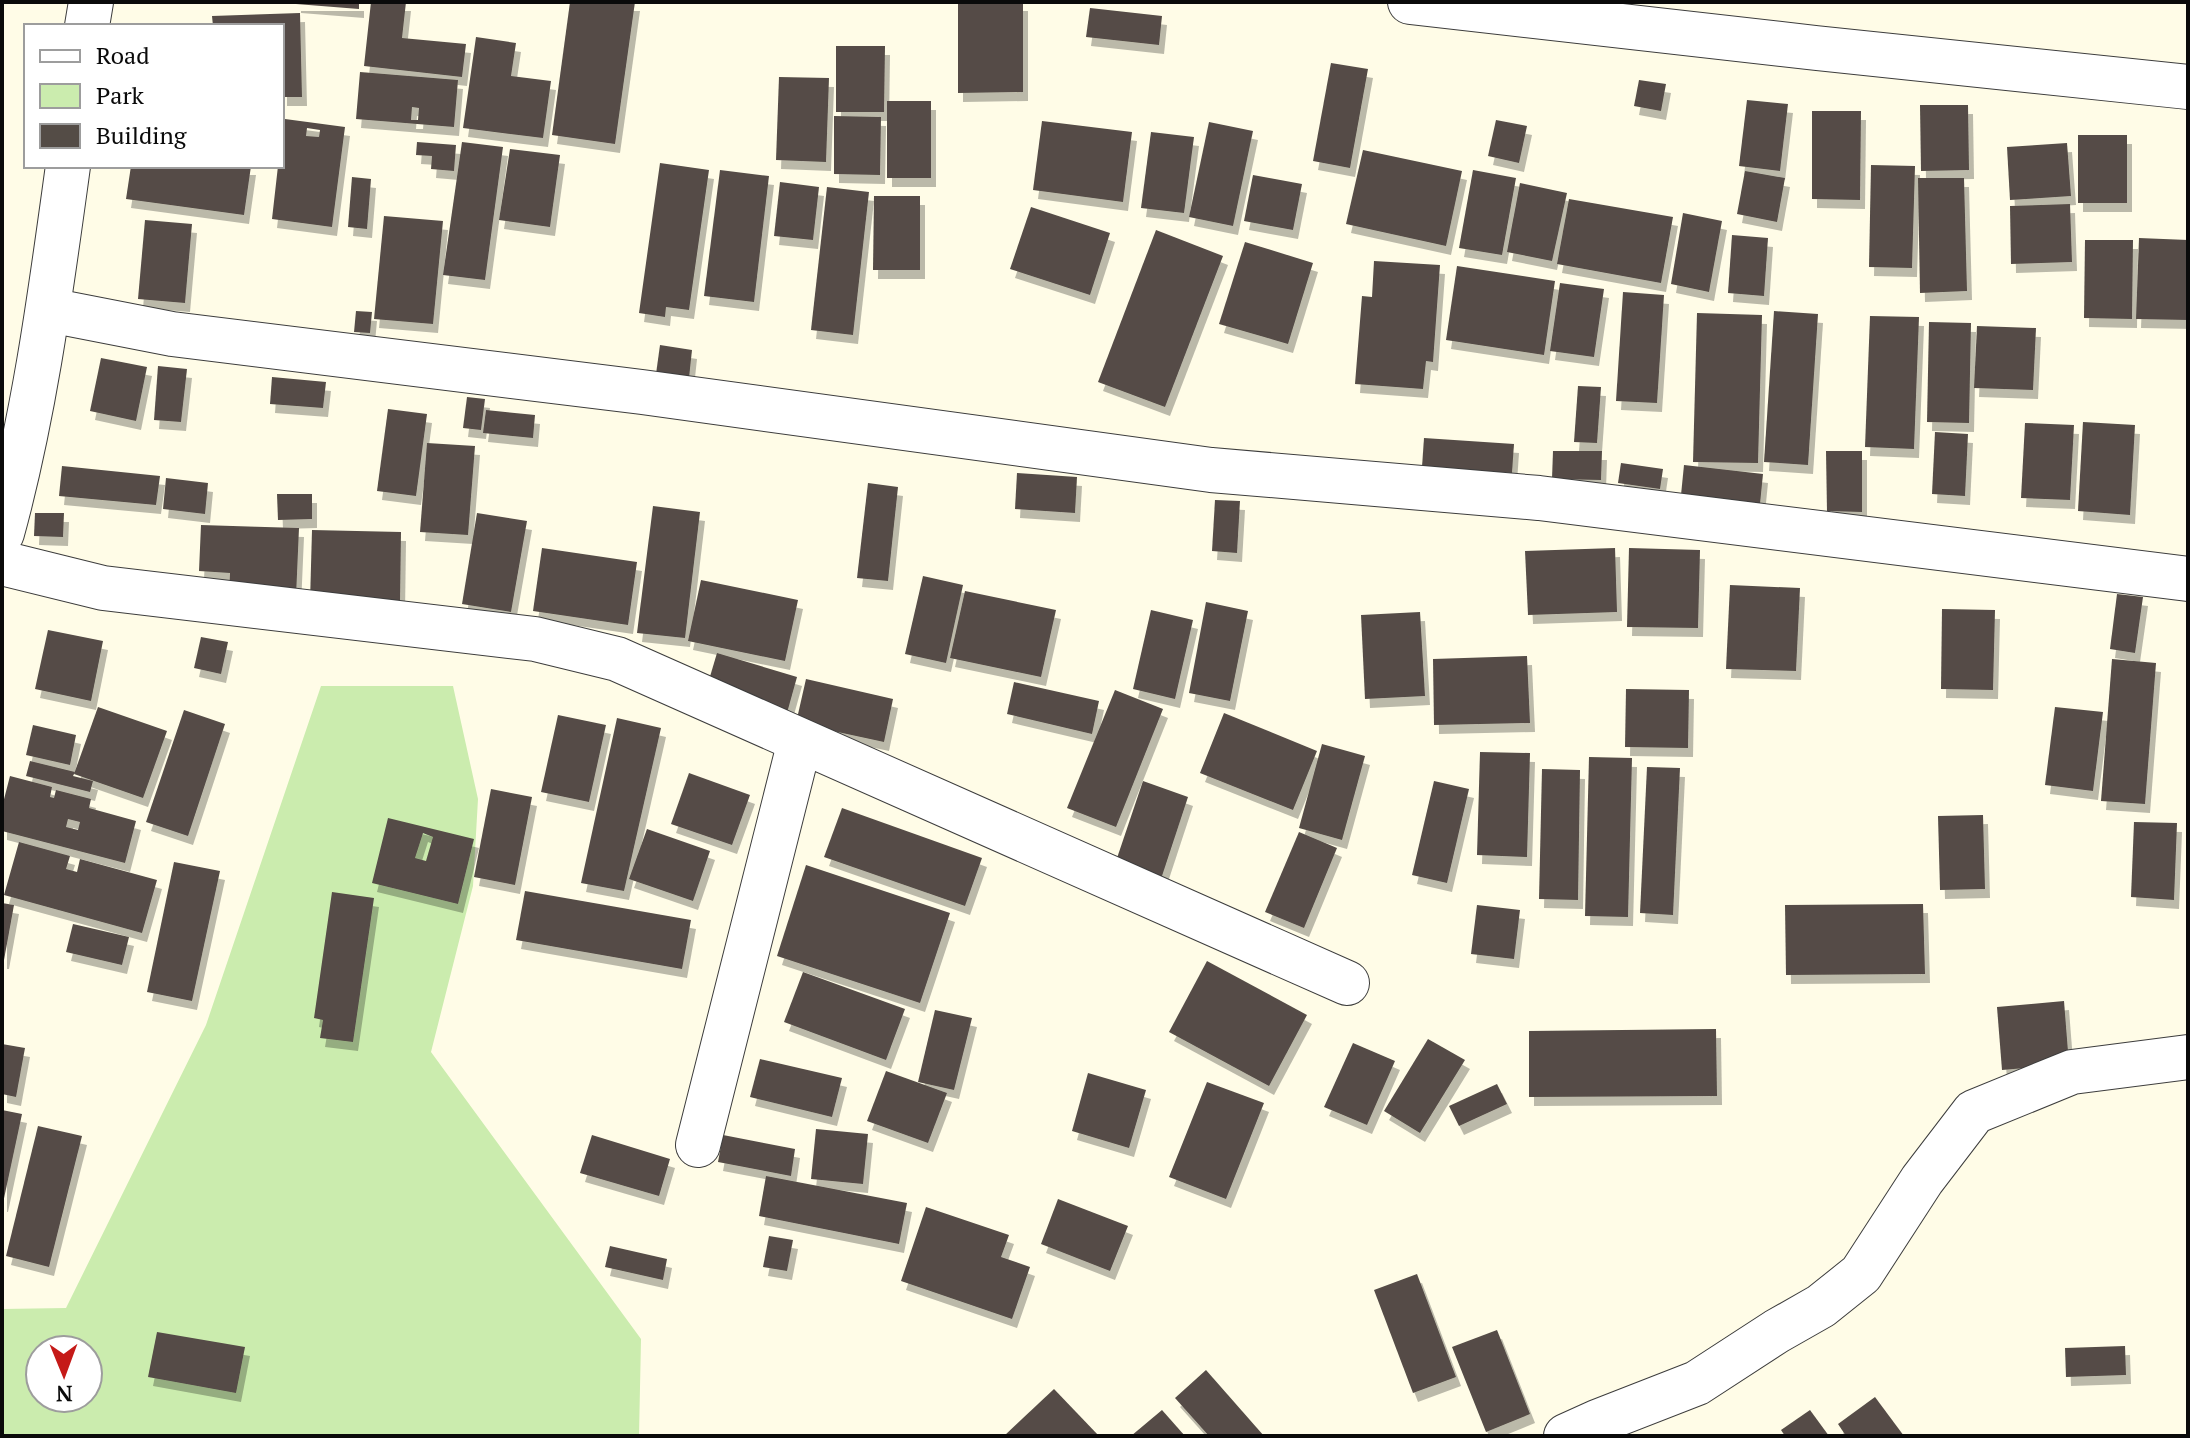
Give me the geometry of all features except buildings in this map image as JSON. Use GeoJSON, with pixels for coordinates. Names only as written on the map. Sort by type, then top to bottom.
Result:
{"type":"FeatureCollection","features":[{"type":"Feature","properties":{"kind":"street"},"geometry":{"type":"LineString","coordinates":[[87,24],[91,2]]}},
{"type":"Feature","properties":{"kind":"street"},"geometry":{"type":"LineString","coordinates":[[1410,2],[2188,87]]}},
{"type":"Feature","properties":{"kind":"street"},"geometry":{"type":"LineString","coordinates":[[2,533],[13,494],[49,310],[68,168]]}},
{"type":"Feature","properties":{"kind":"street"},"geometry":{"type":"LineString","coordinates":[[49,310],[172,334],[642,392],[1211,470],[1539,498],[2188,579]]}},
{"type":"Feature","properties":{"kind":"street"},"geometry":{"type":"LineString","coordinates":[[2,563],[103,588],[535,639],[617,659],[1347,983]]}},
{"type":"Feature","properties":{"kind":"street"},"geometry":{"type":"LineString","coordinates":[[698,1145],[800,741]]}},
{"type":"Feature","properties":{"kind":"street"},"geometry":{"type":"LineString","coordinates":[[1566,1436],[1697,1383],[1821,1306],[1861,1274],[1922,1180],[1974,1112],[2072,1072],[2188,1057]]}},
{"type":"Feature","properties":{"kind":"green space"},"geometry":{"type":"Polygon","coordinates":[[[321,686],[453,686],[478,799],[473,886],[431,1052],[641,1339],[639,1436],[2,1436],[2,1309],[66,1308],[206,1025],[321,686]]]}}]}
